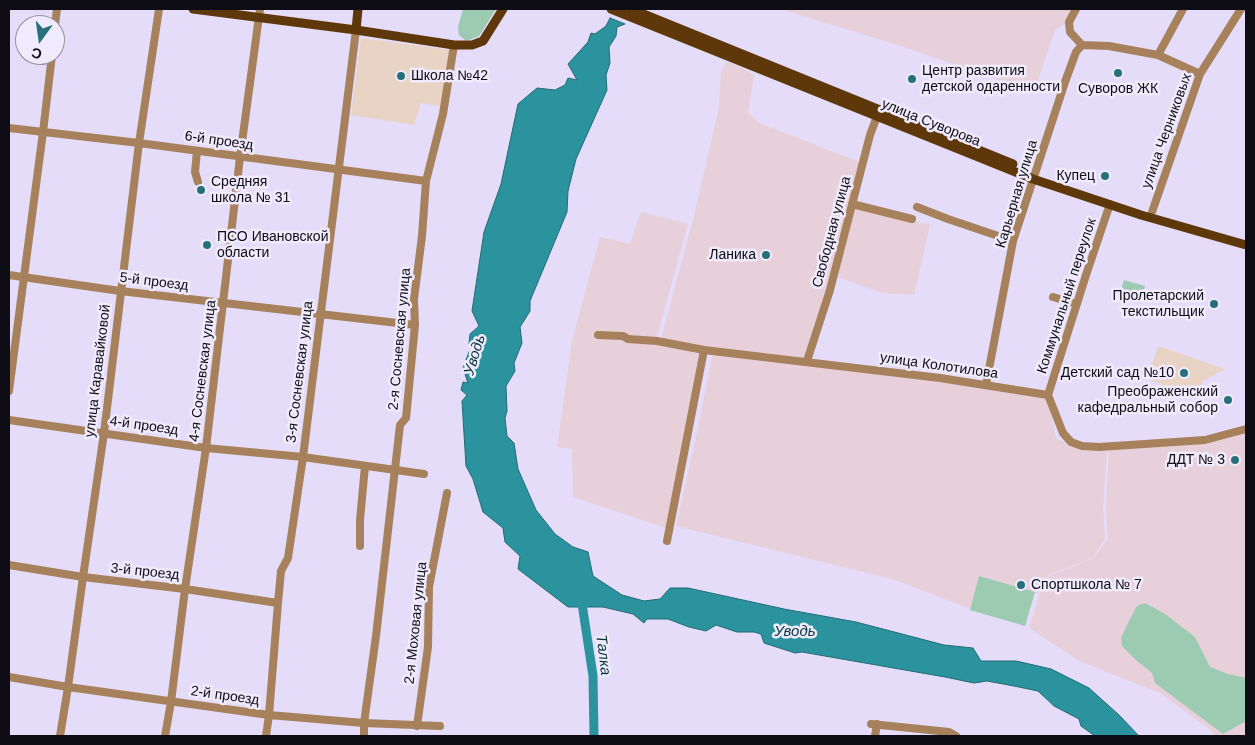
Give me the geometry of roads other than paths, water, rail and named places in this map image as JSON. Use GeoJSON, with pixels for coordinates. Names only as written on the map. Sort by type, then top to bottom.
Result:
{"type":"FeatureCollection","features":[{"type":"Feature","properties":{"kind":"main road"},"geometry":{"type":"LineString","coordinates":[[193,9],[260,13],[454,45],[472,45],[483,41],[503,9]]}},
{"type":"Feature","properties":{"kind":"main road","name":"3-я Сосневская улица"},"geometry":{"type":"LineString","coordinates":[[356,30],[358,9]]}},
{"type":"Feature","properties":{"kind":"main road","name":"улица Суворова"},"geometry":{"type":"LineString","coordinates":[[611,9],[649,20],[1034,176],[1110,204],[1246,245]]}},
{"type":"Feature","properties":{"kind":"main road","name":"улица Суворова"},"geometry":{"type":"LineString","coordinates":[[631,9],[649,20]]}},
{"type":"Feature","properties":{"kind":"main road","name":"улица Суворова"},"geometry":{"type":"LineString","coordinates":[[1034,176],[1246,240]]}},
{"type":"Feature","properties":{"kind":"street","name":"улица Каравайковой"},"geometry":{"type":"LineString","coordinates":[[60,736],[104,433],[139,143],[159,9]]}},
{"type":"Feature","properties":{"kind":"street"},"geometry":{"type":"LineString","coordinates":[[1076,9],[1069,22],[1070,32],[1082,44],[1109,46],[1158,55],[1200,74]]}},
{"type":"Feature","properties":{"kind":"street"},"geometry":{"type":"LineString","coordinates":[[1158,55],[1183,9]]}},
{"type":"Feature","properties":{"kind":"street","name":"улица Черниковых"},"geometry":{"type":"LineString","coordinates":[[1152,212],[1200,74],[1241,9]]}},
{"type":"Feature","properties":{"kind":"street","name":"4-я Сосневская улица"},"geometry":{"type":"LineString","coordinates":[[165,736],[206,448],[240,157],[260,13]]}},
{"type":"Feature","properties":{"kind":"street","name":"3-я Сосневская улица"},"geometry":{"type":"LineString","coordinates":[[266,736],[282,571],[288,558],[304,457],[356,30]]}},
{"type":"Feature","properties":{"kind":"street","name":"Карьерная улица"},"geometry":{"type":"LineString","coordinates":[[986,385],[1013,240],[1076,52],[1082,44]]}},
{"type":"Feature","properties":{"kind":"street","name":"2-я Сосневская улица"},"geometry":{"type":"LineString","coordinates":[[364,736],[400,425],[406,418],[415,325],[414,298],[422,236],[426,181],[443,114],[454,45]]}},
{"type":"Feature","properties":{"kind":"street"},"geometry":{"type":"LineString","coordinates":[[9,391],[51,65]]}},
{"type":"Feature","properties":{"kind":"street","name":"Свободная улица"},"geometry":{"type":"LineString","coordinates":[[807,361],[830,290],[870,135],[878,113]]}},
{"type":"Feature","properties":{"kind":"street","name":"6-й проезд"},"geometry":{"type":"LineString","coordinates":[[9,128],[139,143],[426,181]]}},
{"type":"Feature","properties":{"kind":"street"},"geometry":{"type":"LineString","coordinates":[[197,151],[195,172],[198,182]]}},
{"type":"Feature","properties":{"kind":"street"},"geometry":{"type":"LineString","coordinates":[[852,204],[912,219]]}},
{"type":"Feature","properties":{"kind":"street","name":"Коммунальный переулок"},"geometry":{"type":"LineString","coordinates":[[1048,394],[1110,204]]}},
{"type":"Feature","properties":{"kind":"street"},"geometry":{"type":"LineString","coordinates":[[917,207],[1013,240]]}},
{"type":"Feature","properties":{"kind":"street","name":"5-й проезд"},"geometry":{"type":"LineString","coordinates":[[9,275],[120,291],[415,325]]}},
{"type":"Feature","properties":{"kind":"street"},"geometry":{"type":"LineString","coordinates":[[1053,297],[1077,304]]}},
{"type":"Feature","properties":{"kind":"street","name":"улица Колотилова"},"geometry":{"type":"LineString","coordinates":[[598,335],[623,336],[628,339],[657,341],[704,350],[807,361],[1048,394]]}},
{"type":"Feature","properties":{"kind":"street"},"geometry":{"type":"LineString","coordinates":[[667,541],[704,350]]}},
{"type":"Feature","properties":{"kind":"street"},"geometry":{"type":"LineString","coordinates":[[1048,394],[1063,433],[1070,442],[1082,446],[1099,447],[1205,440],[1246,430]]}},
{"type":"Feature","properties":{"kind":"street","name":"4-й проезд"},"geometry":{"type":"LineString","coordinates":[[9,420],[206,448],[304,457],[424,474]]}},
{"type":"Feature","properties":{"kind":"street"},"geometry":{"type":"LineString","coordinates":[[360,546],[360,520],[365,466]]}},
{"type":"Feature","properties":{"kind":"street","name":"2-я Моховая улица"},"geometry":{"type":"LineString","coordinates":[[417,726],[428,647],[429,587],[446,493]]}},
{"type":"Feature","properties":{"kind":"street","name":"3-й проезд"},"geometry":{"type":"LineString","coordinates":[[9,565],[82,577],[185,589],[278,603]]}},
{"type":"Feature","properties":{"kind":"street","name":"2-й проезд"},"geometry":{"type":"LineString","coordinates":[[9,677],[269,715],[364,724],[440,726]]}},
{"type":"Feature","properties":{"kind":"street"},"geometry":{"type":"LineString","coordinates":[[875,736],[874,724],[950,732],[956,736]]}},
{"type":"Feature","properties":{"kind":"water","name":"Уводь"},"geometry":{"type":"Polygon","coordinates":[[[610,18],[625,24],[617,27],[616,36],[609,47],[610,63],[606,75],[607,90],[576,159],[568,191],[567,212],[530,301],[530,311],[520,327],[522,343],[514,363],[515,371],[506,386],[507,411],[505,418],[507,436],[514,443],[518,469],[536,510],[555,534],[573,547],[588,552],[593,576],[622,595],[644,601],[660,599],[670,588],[688,588],[784,609],[856,622],[944,645],[973,648],[981,661],[1016,661],[1051,669],[1089,688],[1139,736],[1095,736],[1081,726],[1079,719],[1054,706],[1038,691],[987,681],[974,683],[802,652],[795,653],[764,643],[761,634],[737,632],[716,625],[706,631],[668,619],[647,619],[644,623],[633,614],[603,607],[568,607],[518,569],[520,556],[505,542],[503,528],[483,512],[473,479],[466,466],[462,401],[467,395],[461,390],[463,382],[468,383],[463,368],[469,352],[475,350],[469,344],[470,334],[479,326],[472,311],[484,232],[501,184],[518,104],[537,88],[555,90],[565,85],[568,78],[577,80],[568,64],[588,42],[591,33],[595,34],[606,26],[610,18]]]}},
{"type":"Feature","properties":{"kind":"waterway","name":"Талка"},"geometry":{"type":"LineString","coordinates":[[581,597],[593,676],[594,736]]}},
{"type":"Feature","properties":{"kind":"place","name":"Суворов ЖК"},"geometry":{"type":"Point","coordinates":[1118,73]}},
{"type":"Feature","properties":{"kind":"place","name":"Школа №42"},"geometry":{"type":"Point","coordinates":[401,76]}},
{"type":"Feature","properties":{"kind":"place","name":"Центр развития детской одаренности"},"geometry":{"type":"Point","coordinates":[912,79]}},
{"type":"Feature","properties":{"kind":"place","name":"Купец"},"geometry":{"type":"Point","coordinates":[1105,176]}},
{"type":"Feature","properties":{"kind":"place","name":"Средняя школа № 31"},"geometry":{"type":"Point","coordinates":[201,190]}},
{"type":"Feature","properties":{"kind":"place","name":"ПСО Ивановской области"},"geometry":{"type":"Point","coordinates":[207,245]}},
{"type":"Feature","properties":{"kind":"place","name":"Ланика"},"geometry":{"type":"Point","coordinates":[766,255]}},
{"type":"Feature","properties":{"kind":"place","name":"Пролетарский текстильщик"},"geometry":{"type":"Point","coordinates":[1214,304]}},
{"type":"Feature","properties":{"kind":"place","name":"Детский сад №10"},"geometry":{"type":"Point","coordinates":[1184,373]}},
{"type":"Feature","properties":{"kind":"place","name":"Преображенский кафедральный собор"},"geometry":{"type":"Point","coordinates":[1228,400]}},
{"type":"Feature","properties":{"kind":"place","name":"ДДТ № 3"},"geometry":{"type":"Point","coordinates":[1235,460]}},
{"type":"Feature","properties":{"kind":"place","name":"Спортшкола № 7"},"geometry":{"type":"Point","coordinates":[1021,585]}}]}
